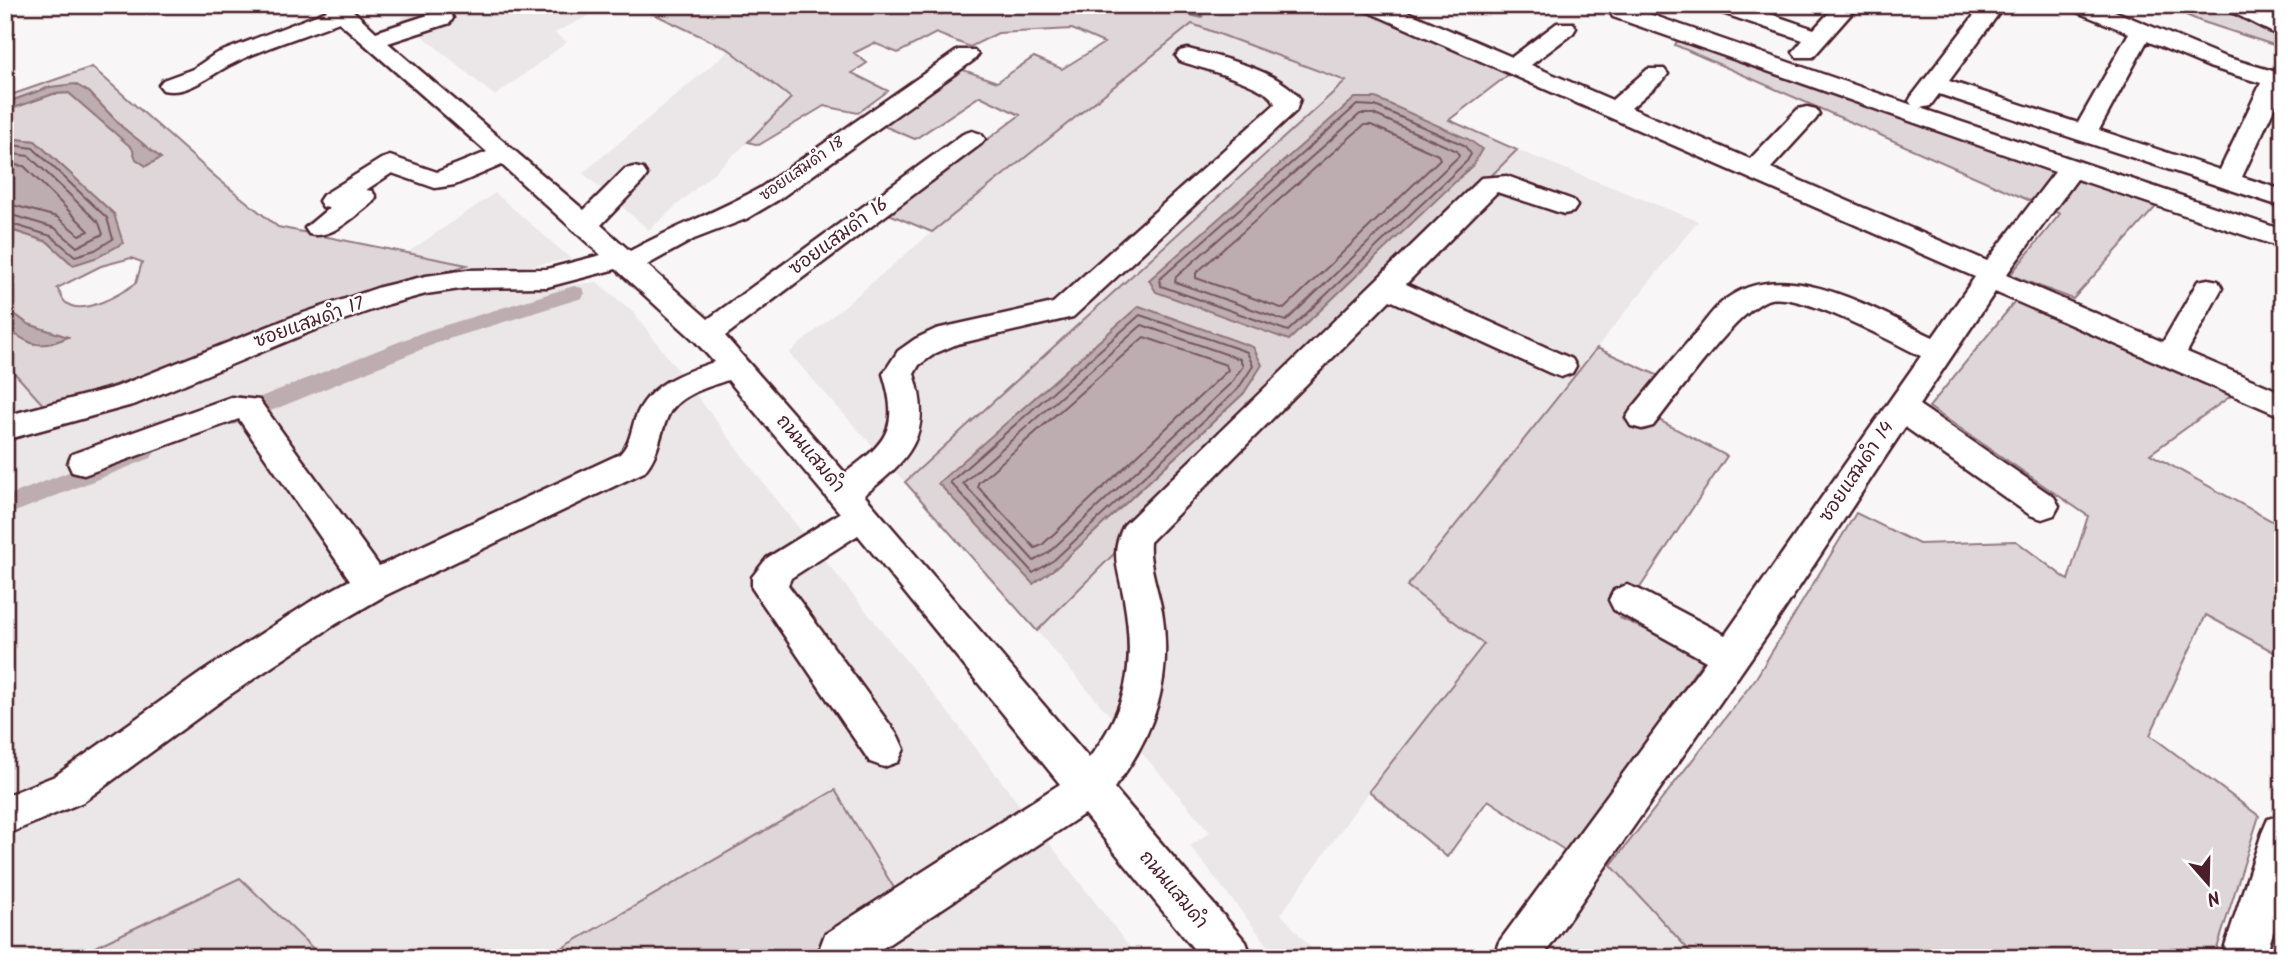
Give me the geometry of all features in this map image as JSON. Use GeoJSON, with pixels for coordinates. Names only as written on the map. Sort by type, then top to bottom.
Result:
{"type":"FeatureCollection","features":[{"type":"Feature","properties":{"kind":"street"},"geometry":{"type":"LineString","coordinates":[[1721,5],[1819,38]]}},
{"type":"Feature","properties":{"kind":"street"},"geometry":{"type":"LineString","coordinates":[[1796,61],[1848,5]]}},
{"type":"Feature","properties":{"kind":"street"},"geometry":{"type":"LineString","coordinates":[[1994,5],[1926,94],[2084,134],[2283,199]]}},
{"type":"Feature","properties":{"kind":"street"},"geometry":{"type":"LineString","coordinates":[[2080,5],[2217,62],[2278,81],[2228,180]]}},
{"type":"Feature","properties":{"kind":"street"},"geometry":{"type":"LineString","coordinates":[[2235,5],[2283,31]]}},
{"type":"Feature","properties":{"kind":"street"},"geometry":{"type":"LineString","coordinates":[[2257,5],[2283,19]]}},
{"type":"Feature","properties":{"kind":"street"},"geometry":{"type":"LineString","coordinates":[[1374,6],[1516,66],[2283,406]]}},
{"type":"Feature","properties":{"kind":"street"},"geometry":{"type":"LineString","coordinates":[[171,85],[201,74],[223,59],[338,9]]}},
{"type":"Feature","properties":{"kind":"street","name":"ถนนแสมดำ"},"geometry":{"type":"LineString","coordinates":[[338,9],[707,335],[853,504],[1230,958]]}},
{"type":"Feature","properties":{"kind":"street"},"geometry":{"type":"LineString","coordinates":[[1621,12],[2071,169],[2283,239]]}},
{"type":"Feature","properties":{"kind":"street"},"geometry":{"type":"LineString","coordinates":[[372,41],[445,19]]}},
{"type":"Feature","properties":{"kind":"street"},"geometry":{"type":"LineString","coordinates":[[1516,66],[1564,28]]}},
{"type":"Feature","properties":{"kind":"street"},"geometry":{"type":"LineString","coordinates":[[2084,134],[2141,32]]}},
{"type":"Feature","properties":{"kind":"street","name":"ซอยแสมดำ 18"},"geometry":{"type":"LineString","coordinates":[[625,261],[684,233],[736,214],[769,194],[966,55]]}},
{"type":"Feature","properties":{"kind":"street"},"geometry":{"type":"LineString","coordinates":[[884,750],[770,589],[771,577],[853,504],[898,446],[905,419],[906,396],[898,374],[910,356],[920,347],[941,339],[1044,317],[1063,310],[1287,106],[1288,99],[1283,93],[1269,85],[1188,56]]}},
{"type":"Feature","properties":{"kind":"street"},"geometry":{"type":"LineString","coordinates":[[1615,110],[1656,74]]}},
{"type":"Feature","properties":{"kind":"street"},"geometry":{"type":"LineString","coordinates":[[1754,172],[1807,114]]}},
{"type":"Feature","properties":{"kind":"street","name":"ซอยแสมดำ 16"},"geometry":{"type":"LineString","coordinates":[[707,335],[972,139]]}},
{"type":"Feature","properties":{"kind":"street"},"geometry":{"type":"LineString","coordinates":[[332,201],[393,163],[435,180],[446,179],[505,154]]}},
{"type":"Feature","properties":{"kind":"street"},"geometry":{"type":"LineString","coordinates":[[318,228],[405,167]]}},
{"type":"Feature","properties":{"kind":"street","name":"ซอยแสมดำ 14"},"geometry":{"type":"LineString","coordinates":[[1516,958],[1729,656],[1991,276],[2071,169]]}},
{"type":"Feature","properties":{"kind":"street"},"geometry":{"type":"LineString","coordinates":[[584,225],[634,175]]}},
{"type":"Feature","properties":{"kind":"street"},"geometry":{"type":"LineString","coordinates":[[841,950],[1089,788],[1120,751],[1134,725],[1146,687],[1146,623],[1132,545],[1136,534],[1490,184],[1507,184],[1564,206]]}},
{"type":"Feature","properties":{"kind":"street","name":"ซอยแสมดำ 17"},"geometry":{"type":"LineString","coordinates":[[5,428],[125,396],[302,324],[380,297],[467,279],[547,278],[625,261]]}},
{"type":"Feature","properties":{"kind":"street"},"geometry":{"type":"LineString","coordinates":[[1385,286],[1561,366]]}},
{"type":"Feature","properties":{"kind":"street"},"geometry":{"type":"LineString","coordinates":[[2170,356],[2208,288]]}},
{"type":"Feature","properties":{"kind":"street"},"geometry":{"type":"LineString","coordinates":[[1642,418],[1731,310],[1756,294],[1770,290],[1786,290],[1835,303],[1939,352]]}},
{"type":"Feature","properties":{"kind":"street"},"geometry":{"type":"LineString","coordinates":[[5,816],[69,789],[215,684],[323,613],[373,585],[632,463],[639,457],[653,414],[664,397],[688,384],[736,366]]}},
{"type":"Feature","properties":{"kind":"street"},"geometry":{"type":"LineString","coordinates":[[84,463],[231,408],[248,408],[373,585]]}},
{"type":"Feature","properties":{"kind":"street"},"geometry":{"type":"LineString","coordinates":[[1900,408],[2042,506]]}},
{"type":"Feature","properties":{"kind":"street"},"geometry":{"type":"LineString","coordinates":[[1627,600],[1729,656]]}},
{"type":"Feature","properties":{"kind":"street"},"geometry":{"type":"LineString","coordinates":[[2243,958],[2283,833]]}},
{"type":"Feature","properties":{"kind":"shaded area"},"geometry":{"type":"Polygon","coordinates":[[[434,5],[611,5],[554,33],[567,42],[495,96],[401,18],[434,5]]]}},
{"type":"Feature","properties":{"kind":"shaded area"},"geometry":{"type":"Polygon","coordinates":[[[635,5],[833,5],[856,11],[863,5],[1360,5],[1512,72],[1449,120],[1517,150],[1037,631],[905,482],[1346,81],[1192,24],[932,232],[889,214],[1020,115],[980,96],[915,139],[879,124],[961,69],[997,82],[1034,57],[1062,69],[1104,43],[1072,29],[998,33],[970,47],[936,33],[898,53],[874,43],[854,53],[867,63],[852,73],[888,91],[858,113],[824,106],[759,145],[748,142],[791,98],[730,50],[635,5]],[[1244,393],[1033,583],[1058,566],[1244,393]]]}},
{"type":"Feature","properties":{"kind":"shaded area"},"geometry":{"type":"Polygon","coordinates":[[[2163,5],[2283,5],[2283,48],[2200,21],[2163,5]]]}},
{"type":"Feature","properties":{"kind":"shaded area"},"geometry":{"type":"Polygon","coordinates":[[[1192,24],[1347,81],[905,482],[789,353],[932,232],[1192,24]]]}},
{"type":"Feature","properties":{"kind":"shaded area"},"geometry":{"type":"Polygon","coordinates":[[[1684,28],[2170,191],[2073,299],[2010,275],[2060,214],[1675,45],[1684,28]]]}},
{"type":"Feature","properties":{"kind":"shaded area"},"geometry":{"type":"Polygon","coordinates":[[[730,50],[791,98],[748,142],[649,230],[583,173],[730,50]]]}},
{"type":"Feature","properties":{"kind":"shaded area"},"geometry":{"type":"Polygon","coordinates":[[[92,67],[217,178],[278,227],[467,265],[46,408],[10,368],[5,367],[5,328],[33,344],[67,337],[28,324],[5,307],[5,228],[48,242],[73,265],[114,214],[35,141],[5,138],[5,111],[53,94],[69,93],[133,148],[160,158],[122,127],[89,92],[50,87],[5,103],[5,97],[92,67]],[[131,258],[101,266],[57,288],[65,302],[72,306],[91,306],[112,298],[136,283],[142,262],[131,258]]]}},
{"type":"Feature","properties":{"kind":"shaded area"},"geometry":{"type":"Polygon","coordinates":[[[1517,150],[1698,221],[1407,585],[1484,644],[1369,791],[1281,914],[1320,958],[1278,958],[1190,846],[1210,832],[1037,631],[1517,150]]]}},
{"type":"Feature","properties":{"kind":"shaded area"},"geometry":{"type":"Polygon","coordinates":[[[495,193],[571,259],[505,270],[529,290],[597,282],[634,313],[777,501],[954,720],[1138,958],[805,958],[893,888],[834,790],[545,958],[323,958],[239,878],[72,958],[5,958],[5,367],[465,265],[407,253],[495,193]]]}},
{"type":"Feature","properties":{"kind":"shaded area"},"geometry":{"type":"Polygon","coordinates":[[[2018,298],[2235,393],[2150,454],[2283,527],[2283,657],[2206,615],[2150,735],[2259,816],[2214,958],[1696,958],[1611,865],[1756,678],[1856,513],[1919,544],[2016,541],[2068,580],[2088,516],[1929,407],[2018,298]]]}},
{"type":"Feature","properties":{"kind":"shaded area"},"geometry":{"type":"Polygon","coordinates":[[[1597,348],[1659,376],[1636,408],[1727,456],[1620,618],[1706,656],[1569,853],[1488,800],[1447,857],[1369,791],[1484,644],[1407,586],[1597,348]]]}},
{"type":"Feature","properties":{"kind":"shaded area"},"geometry":{"type":"Polygon","coordinates":[[[835,790],[894,888],[805,958],[545,958],[835,790]]]}},
{"type":"Feature","properties":{"kind":"shaded area"},"geometry":{"type":"Polygon","coordinates":[[[1611,865],[1694,956],[1693,958],[1543,958],[1611,865]]]}},
{"type":"Feature","properties":{"kind":"shaded area"},"geometry":{"type":"Polygon","coordinates":[[[240,878],[323,958],[72,958],[240,878]]]}},
{"type":"Feature","properties":{"kind":"water"},"geometry":{"type":"Polygon","coordinates":[[[75,84],[89,92],[122,127],[161,158],[146,166],[136,159],[132,148],[69,93],[53,94],[5,111],[5,103],[50,87],[75,84]]]}},
{"type":"Feature","properties":{"kind":"water"},"geometry":{"type":"Polygon","coordinates":[[[1355,98],[1376,98],[1468,139],[1482,149],[1473,165],[1289,340],[1156,292],[1149,280],[1355,98]]]}},
{"type":"Feature","properties":{"kind":"water"},"geometry":{"type":"Polygon","coordinates":[[[5,138],[35,141],[114,214],[123,243],[98,257],[73,265],[48,242],[5,228],[5,138]]]}},
{"type":"Feature","properties":{"kind":"water"},"geometry":{"type":"Polygon","coordinates":[[[1139,306],[1253,347],[1262,365],[1244,393],[1058,566],[1033,584],[938,483],[1139,306]]]}},
{"type":"Feature","properties":{"kind":"water"},"geometry":{"type":"Polygon","coordinates":[[[5,307],[28,324],[68,337],[42,345],[28,342],[5,328],[5,307]]]}},
{"type":"Feature","properties":{"kind":"waterway"},"geometry":{"type":"LineString","coordinates":[[1152,5],[1201,16]]}},
{"type":"Feature","properties":{"kind":"waterway"},"geometry":{"type":"LineString","coordinates":[[233,417],[434,336],[574,293]]}},
{"type":"Feature","properties":{"kind":"waterway"},"geometry":{"type":"LineString","coordinates":[[5,507],[143,452]]}}]}
